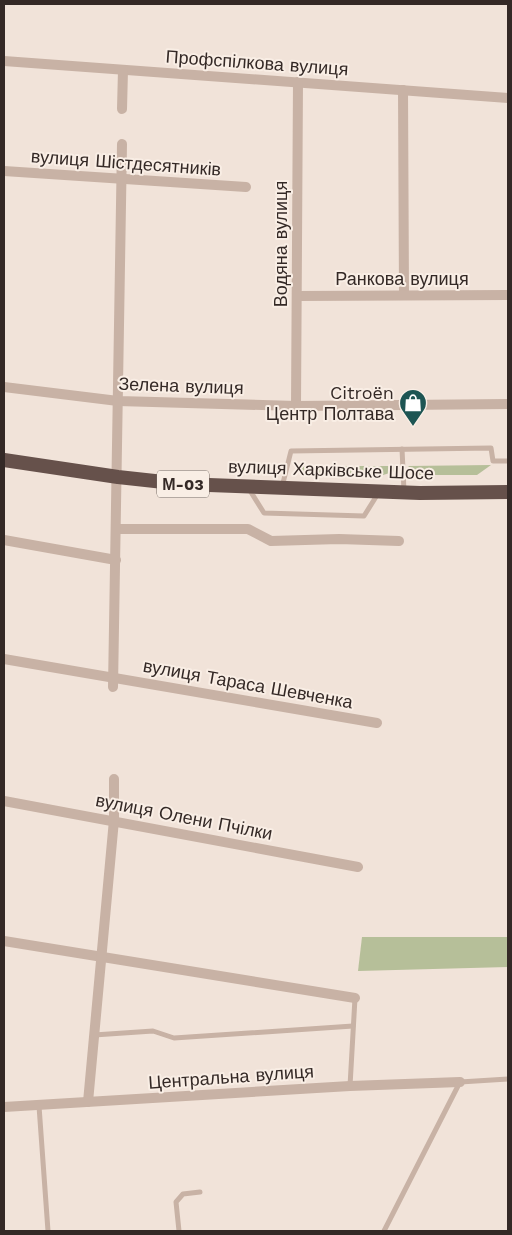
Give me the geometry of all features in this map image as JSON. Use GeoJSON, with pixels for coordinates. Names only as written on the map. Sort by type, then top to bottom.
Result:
{"type":"FeatureCollection","features":[{"type":"Feature","properties":{"kind":"highway","name":"вулиця Харківське Шосе"},"geometry":{"type":"LineString","coordinates":[[4,460],[118,477],[182,484],[404,492],[508,492]]}},
{"type":"Feature","properties":{"kind":"street","name":"Профспілкова вулиця"},"geometry":{"type":"LineString","coordinates":[[4,61],[508,98]]}},
{"type":"Feature","properties":{"kind":"street"},"geometry":{"type":"LineString","coordinates":[[122,109],[123,70]]}},
{"type":"Feature","properties":{"kind":"street","name":"Водяна вулиця"},"geometry":{"type":"LineString","coordinates":[[296,406],[298,82]]}},
{"type":"Feature","properties":{"kind":"street"},"geometry":{"type":"LineString","coordinates":[[403,90],[404,295]]}},
{"type":"Feature","properties":{"kind":"street"},"geometry":{"type":"LineString","coordinates":[[114,682],[122,144]]}},
{"type":"Feature","properties":{"kind":"street","name":"вулиця Шістдесятників"},"geometry":{"type":"LineString","coordinates":[[4,171],[246,187]]}},
{"type":"Feature","properties":{"kind":"street","name":"Ранкова вулиця"},"geometry":{"type":"LineString","coordinates":[[297,296],[508,295]]}},
{"type":"Feature","properties":{"kind":"street","name":"Зелена вулиця"},"geometry":{"type":"LineString","coordinates":[[4,387],[118,401],[296,406],[508,404]]}},
{"type":"Feature","properties":{"kind":"street"},"geometry":{"type":"LineString","coordinates":[[116,529],[248,529],[270,541],[339,539],[399,541]]}},
{"type":"Feature","properties":{"kind":"street"},"geometry":{"type":"LineString","coordinates":[[4,540],[116,560]]}},
{"type":"Feature","properties":{"kind":"street","name":"вулиця Тараса Шевченка"},"geometry":{"type":"LineString","coordinates":[[4,659],[114,682],[377,723]]}},
{"type":"Feature","properties":{"kind":"street"},"geometry":{"type":"LineString","coordinates":[[88,1102],[114,820],[114,779]]}},
{"type":"Feature","properties":{"kind":"street","name":"вулиця Олени Пчілки"},"geometry":{"type":"LineString","coordinates":[[4,801],[358,867]]}},
{"type":"Feature","properties":{"kind":"street"},"geometry":{"type":"LineString","coordinates":[[4,940],[355,998]]}},
{"type":"Feature","properties":{"kind":"street","name":"Центральна вулиця"},"geometry":{"type":"LineString","coordinates":[[4,1107],[350,1086],[460,1082]]}},
{"type":"Feature","properties":{"kind":"lane"},"geometry":{"type":"LineString","coordinates":[[282,487],[291,451],[491,448],[493,461],[508,461]]}},
{"type":"Feature","properties":{"kind":"lane"},"geometry":{"type":"LineString","coordinates":[[402,449],[404,492]]}},
{"type":"Feature","properties":{"kind":"lane"},"geometry":{"type":"LineString","coordinates":[[248,486],[264,513],[364,516],[379,491]]}},
{"type":"Feature","properties":{"kind":"lane"},"geometry":{"type":"LineString","coordinates":[[350,1086],[355,998]]}},
{"type":"Feature","properties":{"kind":"lane"},"geometry":{"type":"LineString","coordinates":[[94,1035],[153,1031],[174,1038],[353,1026]]}},
{"type":"Feature","properties":{"kind":"lane"},"geometry":{"type":"LineString","coordinates":[[384,1231],[460,1082],[508,1079]]}},
{"type":"Feature","properties":{"kind":"lane"},"geometry":{"type":"LineString","coordinates":[[39,1106],[48,1231]]}},
{"type":"Feature","properties":{"kind":"lane"},"geometry":{"type":"LineString","coordinates":[[178,1231],[176,1202],[183,1194],[200,1192]]}},
{"type":"Feature","properties":{"kind":"green space"},"geometry":{"type":"Polygon","coordinates":[[[491,465],[477,475],[419,475],[408,466],[491,465]]]}},
{"type":"Feature","properties":{"kind":"green space"},"geometry":{"type":"Polygon","coordinates":[[[295,466],[400,466],[393,472],[383,475],[304,476],[297,472],[295,466]]]}},
{"type":"Feature","properties":{"kind":"green space"},"geometry":{"type":"Polygon","coordinates":[[[362,937],[508,937],[508,967],[358,971],[362,937]]]}},
{"type":"Feature","properties":{"kind":"place","name":"Citroën Центр Полтава"},"geometry":{"type":"Point","coordinates":[413,427]}}]}
